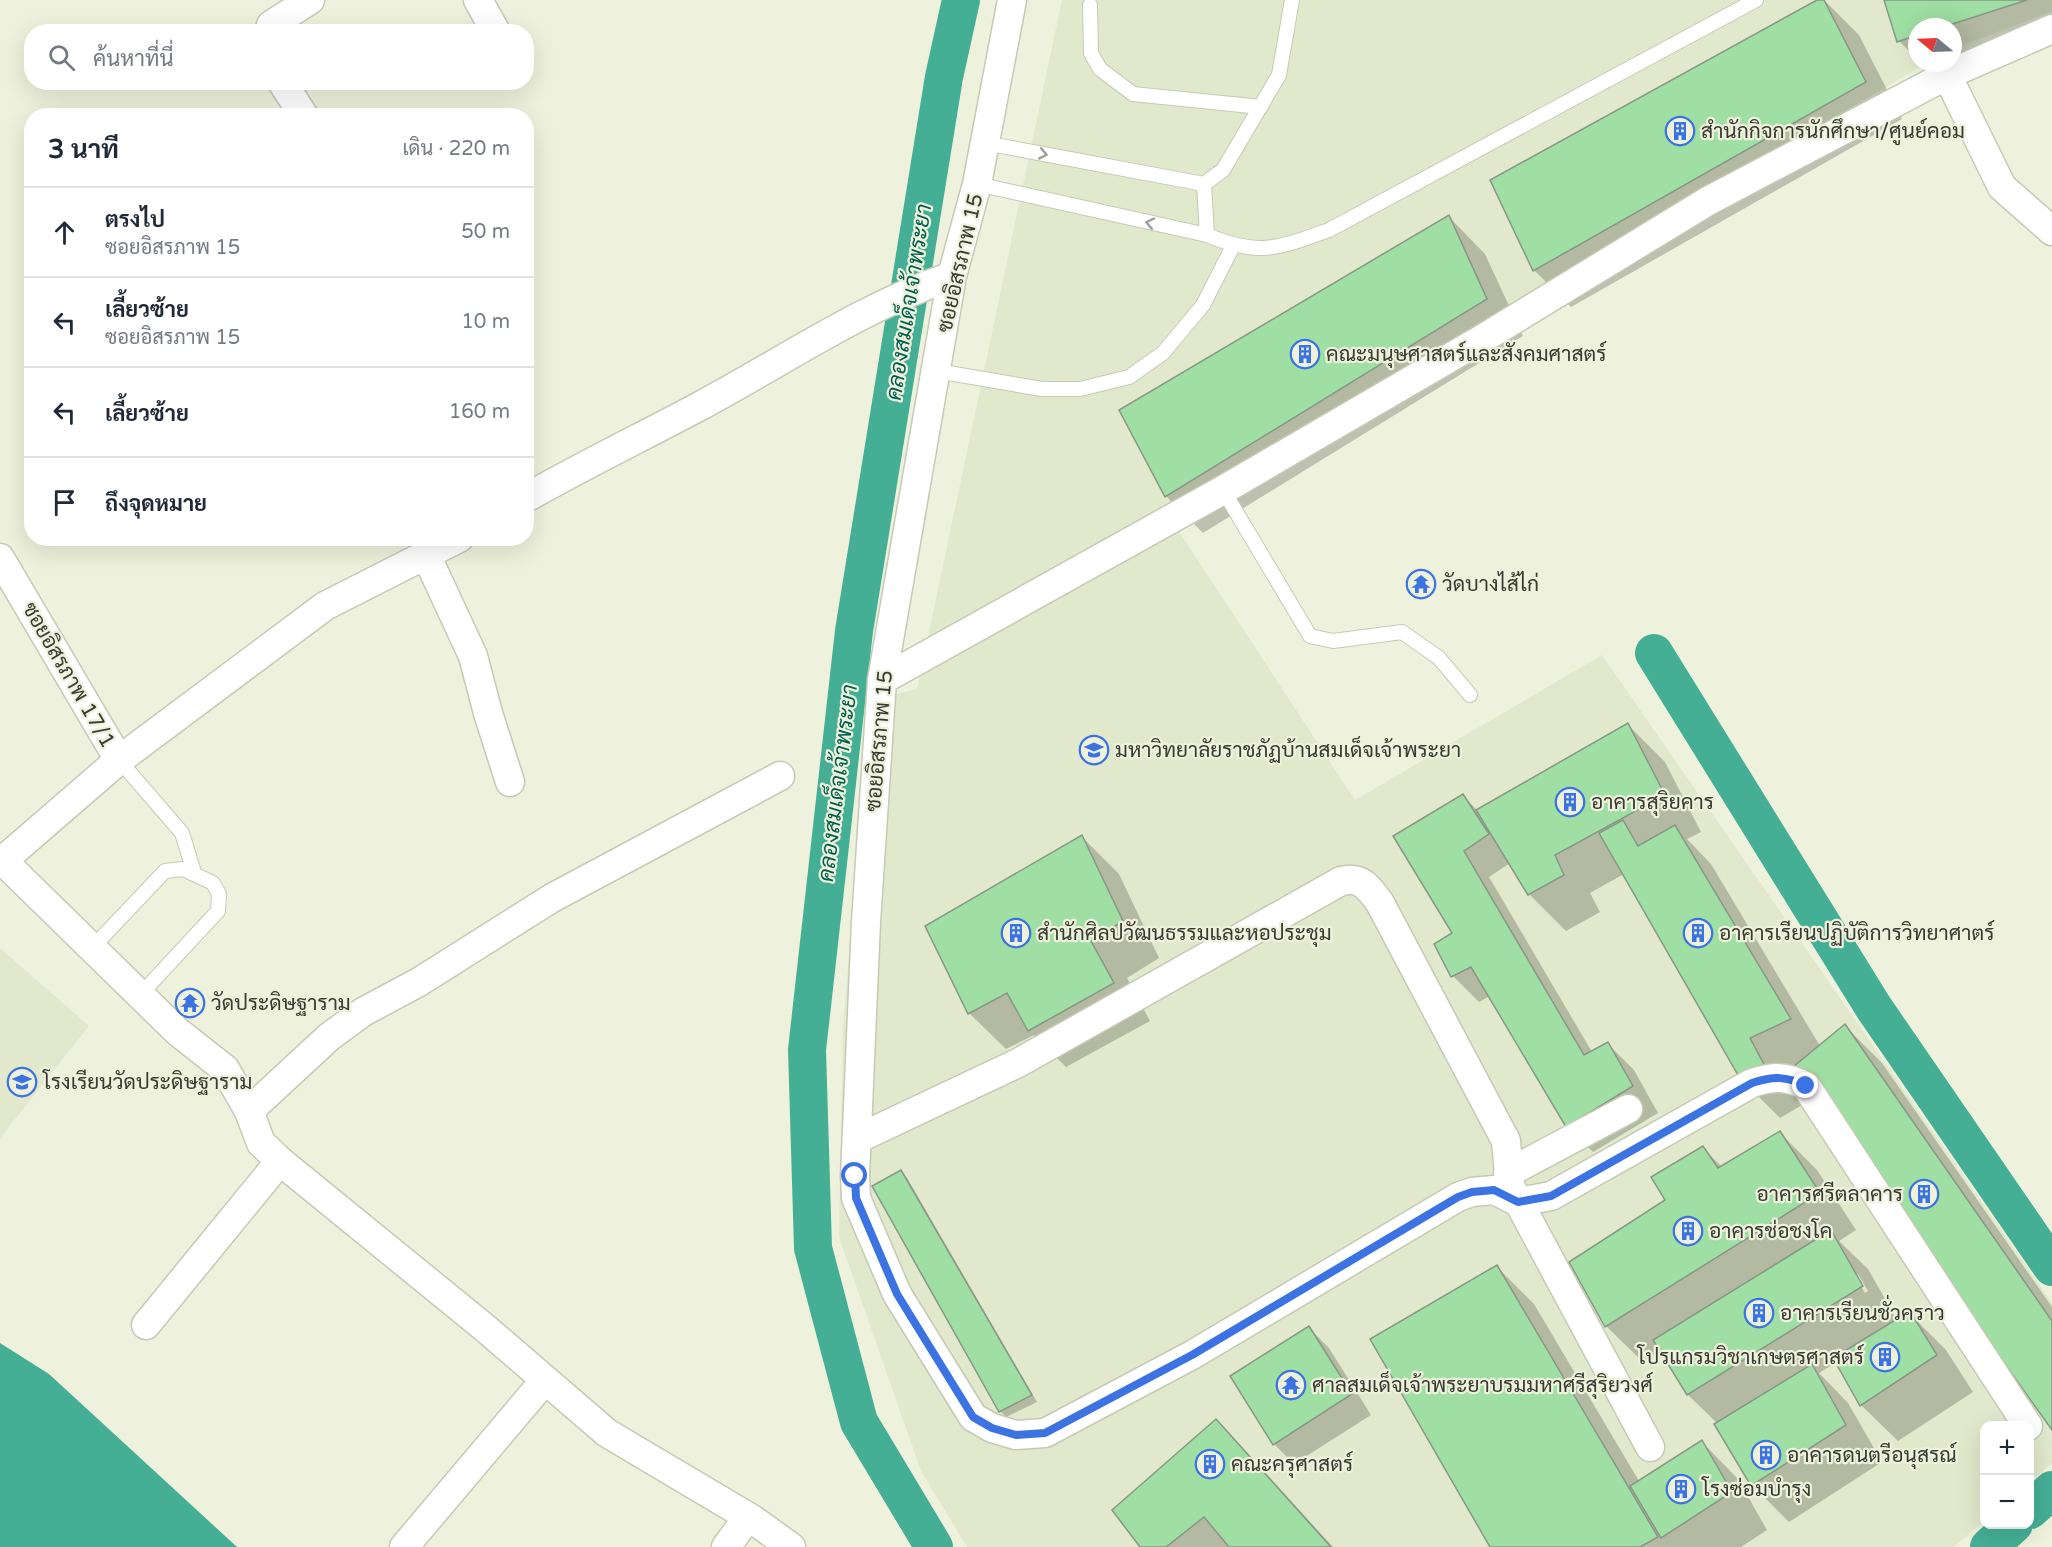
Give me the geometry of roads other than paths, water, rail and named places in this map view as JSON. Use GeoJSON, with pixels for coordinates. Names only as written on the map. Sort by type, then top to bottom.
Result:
{"type":"FeatureCollection","features":[{"type":"Feature","properties":{"kind":"street"},"geometry":{"type":"LineString","coordinates":[[273,24],[310,0]]}},
{"type":"Feature","properties":{"kind":"street"},"geometry":{"type":"LineString","coordinates":[[478,0],[492,24]]}},
{"type":"Feature","properties":{"kind":"street","name":"ซอยอิสรภาพ 15"},"geometry":{"type":"LineString","coordinates":[[1012,0],[977,184],[952,276],[882,680],[865,934],[856,1198],[897,1294],[973,1417],[992,1428],[1016,1435],[1045,1433],[1133,1387],[1192,1355],[1458,1197],[1472,1192],[1494,1190],[1518,1202]]}},
{"type":"Feature","properties":{"kind":"street"},"geometry":{"type":"LineString","coordinates":[[882,680],[1223,490],[1482,339],[1708,201],[1947,75],[2052,28]]}},
{"type":"Feature","properties":{"kind":"street"},"geometry":{"type":"LineString","coordinates":[[1947,75],[2002,187],[2052,231]]}},
{"type":"Feature","properties":{"kind":"street"},"geometry":{"type":"LineString","coordinates":[[287,90],[299,108]]}},
{"type":"Feature","properties":{"kind":"street"},"geometry":{"type":"LineString","coordinates":[[534,493],[597,457],[700,406],[835,328],[923,285],[952,276]]}},
{"type":"Feature","properties":{"kind":"street"},"geometry":{"type":"LineString","coordinates":[[446,546],[325,606],[119,760],[2,862],[178,1032],[225,1068],[249,1111],[261,1143],[280,1161],[607,1433],[748,1517],[791,1547]]}},
{"type":"Feature","properties":{"kind":"street"},"geometry":{"type":"LineString","coordinates":[[427,557],[473,656],[510,782]]}},
{"type":"Feature","properties":{"kind":"street","name":"ซอยอิสรภาพ 17/1"},"geometry":{"type":"LineString","coordinates":[[0,558],[119,760]]}},
{"type":"Feature","properties":{"kind":"street"},"geometry":{"type":"LineString","coordinates":[[249,1111],[329,1037],[363,1012],[419,982],[552,898],[780,776]]}},
{"type":"Feature","properties":{"kind":"street"},"geometry":{"type":"LineString","coordinates":[[857,1139],[1018,1063],[1325,889],[1351,878],[1365,882],[1394,928],[1506,1141],[1510,1186],[1650,1447]]}},
{"type":"Feature","properties":{"kind":"street"},"geometry":{"type":"LineString","coordinates":[[1518,1202],[1551,1196],[1752,1083],[1771,1077],[1788,1077],[1806,1086],[2024,1421]]}},
{"type":"Feature","properties":{"kind":"street"},"geometry":{"type":"LineString","coordinates":[[1508,1173],[1628,1109]]}},
{"type":"Feature","properties":{"kind":"street"},"geometry":{"type":"LineString","coordinates":[[146,1324],[280,1161]]}},
{"type":"Feature","properties":{"kind":"street"},"geometry":{"type":"LineString","coordinates":[[404,1547],[545,1380]]}},
{"type":"Feature","properties":{"kind":"street"},"geometry":{"type":"LineString","coordinates":[[726,1547],[748,1517]]}},
{"type":"Feature","properties":{"kind":"lane"},"geometry":{"type":"LineString","coordinates":[[985,143],[1204,184],[1223,170],[1279,75],[1292,0]]}},
{"type":"Feature","properties":{"kind":"lane"},"geometry":{"type":"LineString","coordinates":[[977,184],[1207,235],[1233,246],[1278,249],[1329,230],[1756,0]]}},
{"type":"Feature","properties":{"kind":"lane"},"geometry":{"type":"LineString","coordinates":[[1090,5],[1091,53],[1100,69],[1133,94],[1261,107]]}},
{"type":"Feature","properties":{"kind":"lane"},"geometry":{"type":"LineString","coordinates":[[1204,184],[1207,235]]}},
{"type":"Feature","properties":{"kind":"lane"},"geometry":{"type":"LineString","coordinates":[[937,371],[1042,389],[1080,389],[1129,377],[1163,353],[1203,305],[1233,246]]}},
{"type":"Feature","properties":{"kind":"lane"},"geometry":{"type":"LineString","coordinates":[[1223,490],[1310,636],[1333,641],[1402,632],[1439,658],[1470,695]]}},
{"type":"Feature","properties":{"kind":"lane"},"geometry":{"type":"LineString","coordinates":[[119,760],[182,833],[194,872]]}},
{"type":"Feature","properties":{"kind":"lane"},"geometry":{"type":"LineString","coordinates":[[92,948],[165,871],[183,869],[194,872],[213,883],[219,894],[218,911],[140,995]]}},
{"type":"Feature","properties":{"kind":"water"},"geometry":{"type":"Polygon","coordinates":[[[0,1343],[49,1374],[237,1547],[0,1547],[0,1343]]]}},
{"type":"Feature","properties":{"kind":"waterway","name":"คลองสมเด็จเจ้าพระยา"},"geometry":{"type":"LineString","coordinates":[[934,1547],[859,1422],[813,1248],[807,1050],[854,631],[944,77],[961,0]]}},
{"type":"Feature","properties":{"kind":"waterway"},"geometry":{"type":"LineString","coordinates":[[1654,653],[1874,1008],[2052,1267]]}},
{"type":"Feature","properties":{"kind":"waterway"},"geometry":{"type":"LineString","coordinates":[[2034,1506],[2052,1490]]}},
{"type":"Feature","properties":{"kind":"waterway"},"geometry":{"type":"LineString","coordinates":[[1989,1547],[2009,1529]]}},
{"type":"Feature","properties":{"kind":"place","name":"สำนักกิจการนักศึกษา/ศูนย์คอม"},"geometry":{"type":"Point","coordinates":[1680,131]}},
{"type":"Feature","properties":{"kind":"place","name":"คณะมนุษศาสตร์และสังคมศาสตร์"},"geometry":{"type":"Point","coordinates":[1305,354]}},
{"type":"Feature","properties":{"kind":"place","name":"วัดบางไส้ไก่"},"geometry":{"type":"Point","coordinates":[1421,584]}},
{"type":"Feature","properties":{"kind":"place","name":"มหาวิทยาลัยราชภัฏบ้านสมเด็จเจ้าพระยา"},"geometry":{"type":"Point","coordinates":[1094,750]}},
{"type":"Feature","properties":{"kind":"place","name":"อาคารสุริยคาร"},"geometry":{"type":"Point","coordinates":[1570,802]}},
{"type":"Feature","properties":{"kind":"place","name":"สำนักศิลปวัฒนธรรมและหอประชุม"},"geometry":{"type":"Point","coordinates":[1016,933]}},
{"type":"Feature","properties":{"kind":"place","name":"อาคารเรียนปฏิบัติการวิทยาศาตร์"},"geometry":{"type":"Point","coordinates":[1698,933]}},
{"type":"Feature","properties":{"kind":"place","name":"วัดประดิษฐาราม"},"geometry":{"type":"Point","coordinates":[190,1003]}},
{"type":"Feature","properties":{"kind":"place","name":"โรงเรียนวัดประดิษฐาราม"},"geometry":{"type":"Point","coordinates":[22,1082]}},
{"type":"Feature","properties":{"kind":"place","name":"อาคารศรีตลาคาร"},"geometry":{"type":"Point","coordinates":[1924,1194]}},
{"type":"Feature","properties":{"kind":"place","name":"อาคารช่อชงโค"},"geometry":{"type":"Point","coordinates":[1688,1231]}},
{"type":"Feature","properties":{"kind":"place","name":"อาคารเรียนชั่วคราว"},"geometry":{"type":"Point","coordinates":[1759,1313]}},
{"type":"Feature","properties":{"kind":"place","name":"โปรแกรมวิชาเกษตรศาสตร์"},"geometry":{"type":"Point","coordinates":[1885,1357]}},
{"type":"Feature","properties":{"kind":"place","name":"ศาลสมเด็จเจ้าพระยาบรมมหาศรีสุริยวงศ์"},"geometry":{"type":"Point","coordinates":[1291,1385]}},
{"type":"Feature","properties":{"kind":"place","name":"อาคารดนตรีอนุสรณ์"},"geometry":{"type":"Point","coordinates":[1766,1455]}},
{"type":"Feature","properties":{"kind":"place","name":"คณะครุศาสตร์"},"geometry":{"type":"Point","coordinates":[1210,1464]}},
{"type":"Feature","properties":{"kind":"place","name":"โรงซ่อมบำรุง"},"geometry":{"type":"Point","coordinates":[1681,1489]}}]}
